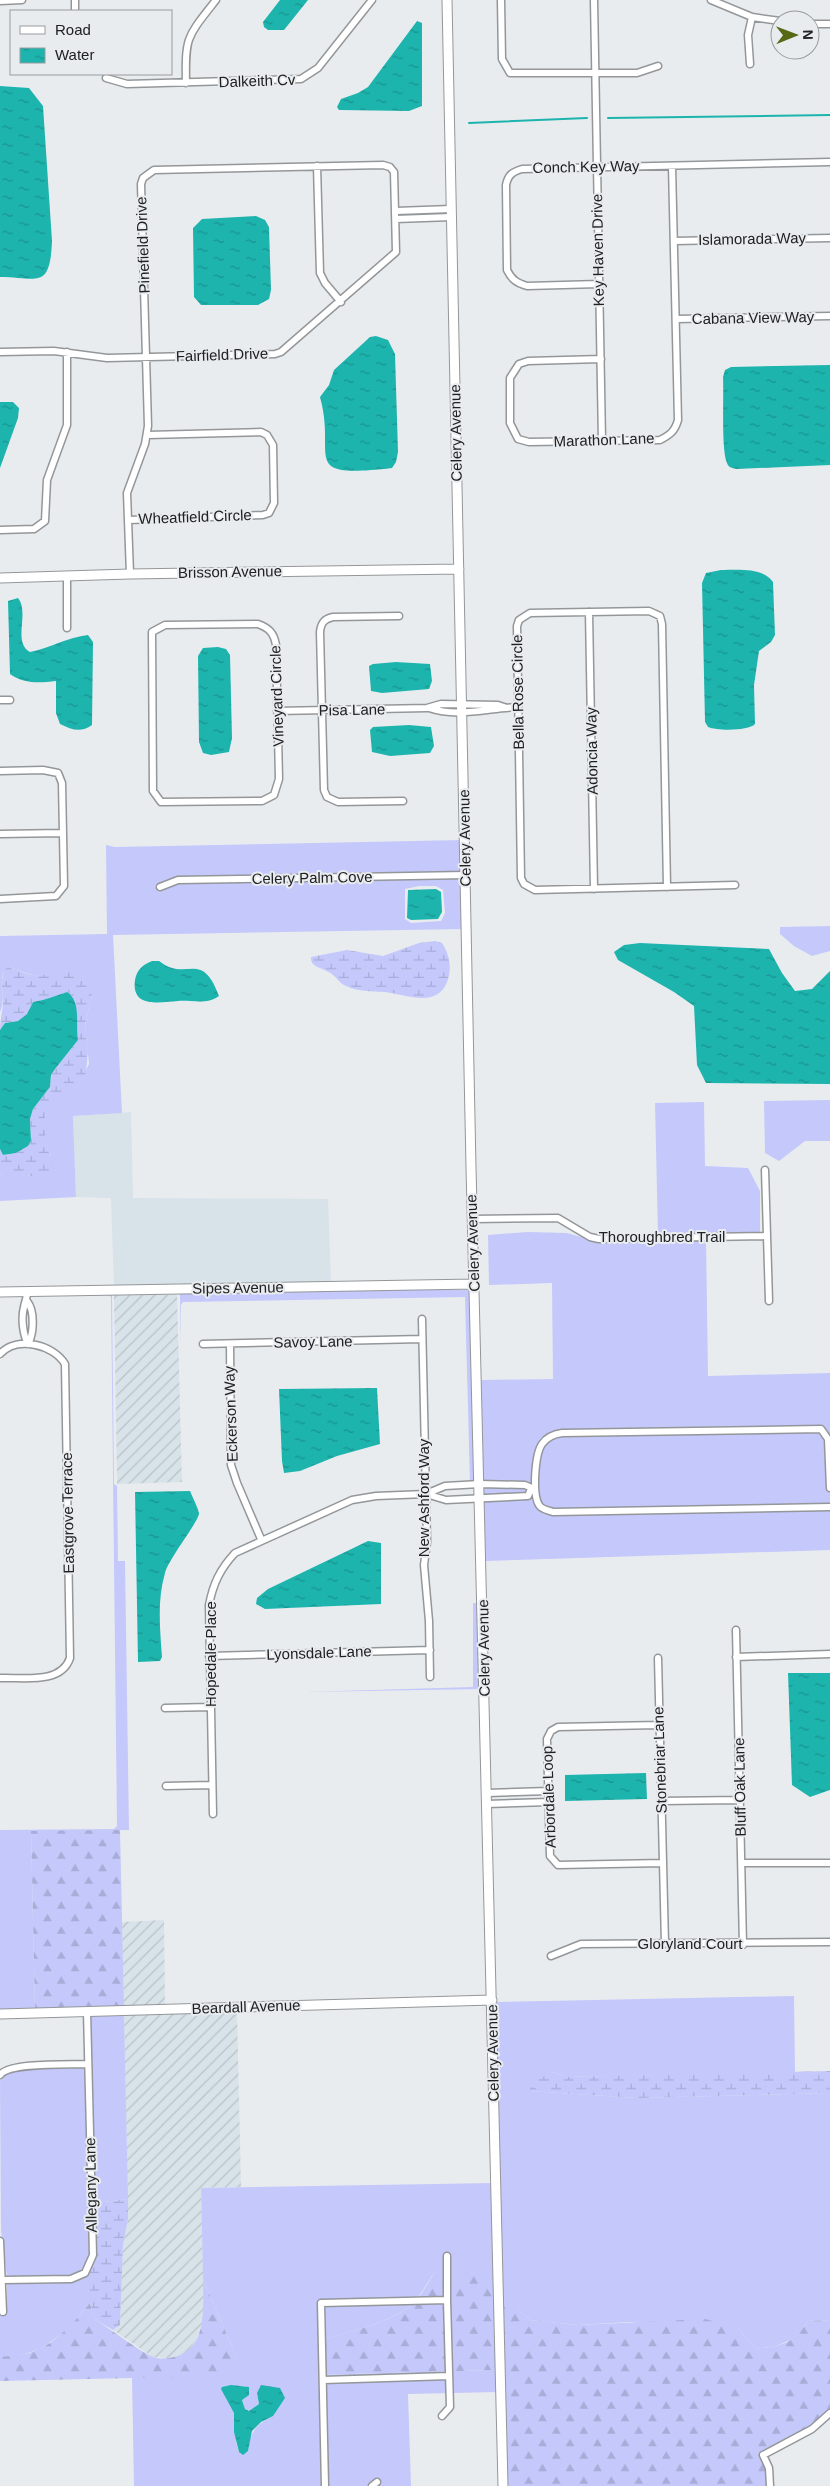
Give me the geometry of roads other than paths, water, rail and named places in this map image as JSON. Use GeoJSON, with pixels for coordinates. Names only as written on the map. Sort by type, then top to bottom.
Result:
{"type":"FeatureCollection","features":[{"type":"Feature","properties":{"kind":"main road","name":"Celery Avenue"},"geometry":{"type":"LineString","coordinates":[[447,0],[472,1219],[480,1484],[503,2486]]}},
{"type":"Feature","properties":{"kind":"main road","name":"Brisson Avenue"},"geometry":{"type":"LineString","coordinates":[[0,578],[459,569]]}},
{"type":"Feature","properties":{"kind":"main road","name":"Sipes Avenue"},"geometry":{"type":"LineString","coordinates":[[0,1292],[27,1296],[475,1284]]}},
{"type":"Feature","properties":{"kind":"main road","name":"Beardall Avenue"},"geometry":{"type":"LineString","coordinates":[[0,2014],[492,2000]]}},
{"type":"Feature","properties":{"kind":"street"},"geometry":{"type":"LineString","coordinates":[[0,0],[22,0]]}},
{"type":"Feature","properties":{"kind":"street"},"geometry":{"type":"LineString","coordinates":[[75,0],[75,9]]}},
{"type":"Feature","properties":{"kind":"street"},"geometry":{"type":"LineString","coordinates":[[186,83],[186,42],[194,28],[216,0]]}},
{"type":"Feature","properties":{"kind":"street","name":"Dalkeith Cv"},"geometry":{"type":"LineString","coordinates":[[106,78],[127,84],[294,81],[306,77],[318,68],[372,0]]}},
{"type":"Feature","properties":{"kind":"street"},"geometry":{"type":"LineString","coordinates":[[501,0],[502,59],[510,73],[594,75],[637,73],[658,66]]}},
{"type":"Feature","properties":{"kind":"street","name":"Key Haven Drive"},"geometry":{"type":"LineString","coordinates":[[594,0],[602,441]]}},
{"type":"Feature","properties":{"kind":"street"},"geometry":{"type":"LineString","coordinates":[[711,0],[752,17],[770,20]]}},
{"type":"Feature","properties":{"kind":"street"},"geometry":{"type":"LineString","coordinates":[[750,64],[748,35],[752,17]]}},
{"type":"Feature","properties":{"kind":"street","name":"Conch Key Way"},"geometry":{"type":"LineString","coordinates":[[599,284],[527,286],[511,278],[507,270],[506,185],[507,178],[512,172],[522,169],[830,162]]}},
{"type":"Feature","properties":{"kind":"street","name":"Pinefield Drive"},"geometry":{"type":"LineString","coordinates":[[130,574],[126,501],[128,486],[148,434],[143,178],[154,170],[383,165],[390,167],[396,178],[396,211]]}},
{"type":"Feature","properties":{"kind":"street"},"geometry":{"type":"LineString","coordinates":[[318,166],[320,273],[324,283],[341,302]]}},
{"type":"Feature","properties":{"kind":"street","name":"Marathon Lane"},"geometry":{"type":"LineString","coordinates":[[601,359],[528,361],[519,364],[510,378],[510,423],[518,439],[529,442],[660,440],[669,436],[675,428],[678,420],[672,166]]}},
{"type":"Feature","properties":{"kind":"street"},"geometry":{"type":"LineString","coordinates":[[396,211],[451,213]]}},
{"type":"Feature","properties":{"kind":"street","name":"Fairfield Drive"},"geometry":{"type":"LineString","coordinates":[[0,352],[67,352],[98,358],[281,352],[341,302],[396,252],[396,211]]}},
{"type":"Feature","properties":{"kind":"street"},"geometry":{"type":"LineString","coordinates":[[396,219],[451,213]]}},
{"type":"Feature","properties":{"kind":"street","name":"Islamorada Way"},"geometry":{"type":"LineString","coordinates":[[674,241],[830,238]]}},
{"type":"Feature","properties":{"kind":"street","name":"Cabana View Way"},"geometry":{"type":"LineString","coordinates":[[676,319],[830,316]]}},
{"type":"Feature","properties":{"kind":"street"},"geometry":{"type":"LineString","coordinates":[[0,530],[34,529],[45,521],[47,480],[67,425],[67,352]]}},
{"type":"Feature","properties":{"kind":"street","name":"Wheatfield Circle"},"geometry":{"type":"LineString","coordinates":[[128,520],[263,515],[269,513],[274,503],[273,445],[267,435],[260,432],[148,434]]}},
{"type":"Feature","properties":{"kind":"street"},"geometry":{"type":"LineString","coordinates":[[67,576],[67,628]]}},
{"type":"Feature","properties":{"kind":"street","name":"Adoncia Way"},"geometry":{"type":"LineString","coordinates":[[589,612],[594,889]]}},
{"type":"Feature","properties":{"kind":"street","name":"Bella Rose Circle"},"geometry":{"type":"LineString","coordinates":[[667,887],[662,624],[660,616],[649,612],[530,613],[519,620],[518,708],[521,878],[524,884],[535,890],[594,889],[667,887],[735,885]]}},
{"type":"Feature","properties":{"kind":"street"},"geometry":{"type":"LineString","coordinates":[[399,616],[333,616],[327,618],[321,624],[322,710],[324,790],[327,797],[338,802],[403,801]]}},
{"type":"Feature","properties":{"kind":"street","name":"Vineyard Circle"},"geometry":{"type":"LineString","coordinates":[[258,624],[265,627],[274,636],[276,645],[277,711],[279,779],[274,795],[262,801],[161,802],[153,791],[152,632],[165,625],[258,624]]}},
{"type":"Feature","properties":{"kind":"street"},"geometry":{"type":"LineString","coordinates":[[0,700],[10,700]]}},
{"type":"Feature","properties":{"kind":"street","name":"Pisa Lane"},"geometry":{"type":"LineString","coordinates":[[277,711],[427,708],[441,704],[462,708],[498,705],[518,708]]}},
{"type":"Feature","properties":{"kind":"street"},"geometry":{"type":"LineString","coordinates":[[0,771],[43,770],[58,773],[62,783],[64,886],[60,894],[0,898]]}},
{"type":"Feature","properties":{"kind":"street"},"geometry":{"type":"LineString","coordinates":[[0,834],[62,833]]}},
{"type":"Feature","properties":{"kind":"street","name":"Celery Palm Cove"},"geometry":{"type":"LineString","coordinates":[[160,888],[178,880],[466,875]]}},
{"type":"Feature","properties":{"kind":"street"},"geometry":{"type":"LineString","coordinates":[[765,1170],[769,1301]]}},
{"type":"Feature","properties":{"kind":"street","name":"Thoroughbred Trail"},"geometry":{"type":"LineString","coordinates":[[472,1219],[558,1218],[590,1237],[599,1239],[766,1236]]}},
{"type":"Feature","properties":{"kind":"street"},"geometry":{"type":"LineString","coordinates":[[27,1296],[32,1306],[32,1337],[28,1344]]}},
{"type":"Feature","properties":{"kind":"street"},"geometry":{"type":"LineString","coordinates":[[27,1296],[24,1307],[24,1337],[28,1344]]}},
{"type":"Feature","properties":{"kind":"street"},"geometry":{"type":"LineString","coordinates":[[24,1318],[32,1318]]}},
{"type":"Feature","properties":{"kind":"street","name":"New Ashford Way"},"geometry":{"type":"LineString","coordinates":[[422,1319],[428,1542],[424,1565],[430,1677]]}},
{"type":"Feature","properties":{"kind":"street","name":"Savoy Lane"},"geometry":{"type":"LineString","coordinates":[[203,1344],[422,1339]]}},
{"type":"Feature","properties":{"kind":"street","name":"Eastgrove Terrace"},"geometry":{"type":"LineString","coordinates":[[0,1354],[10,1347],[28,1344],[54,1350],[65,1364],[70,1658],[63,1670],[54,1675],[0,1678]]}},
{"type":"Feature","properties":{"kind":"street","name":"Eckerson Way"},"geometry":{"type":"LineString","coordinates":[[230,1344],[232,1465],[236,1482],[244,1496],[261,1539]]}},
{"type":"Feature","properties":{"kind":"street"},"geometry":{"type":"LineString","coordinates":[[830,1488],[830,1450],[826,1433],[821,1429],[805,1429],[554,1434],[541,1445],[533,1489],[539,1505],[553,1512],[830,1506]]}},
{"type":"Feature","properties":{"kind":"street","name":"Hopedale Place"},"geometry":{"type":"LineString","coordinates":[[213,1814],[209,1605],[213,1584],[223,1566],[235,1553],[261,1539],[352,1500],[376,1496],[426,1494],[446,1500],[480,1499],[528,1496],[533,1489],[525,1484],[480,1484],[445,1486],[426,1494]]}},
{"type":"Feature","properties":{"kind":"street"},"geometry":{"type":"LineString","coordinates":[[510,1484],[511,1497]]}},
{"type":"Feature","properties":{"kind":"street","name":"Bluff Oak Lane"},"geometry":{"type":"LineString","coordinates":[[736,1630],[742,1864],[742,1945]]}},
{"type":"Feature","properties":{"kind":"street","name":"Lyonsdale Lane"},"geometry":{"type":"LineString","coordinates":[[209,1656],[430,1650]]}},
{"type":"Feature","properties":{"kind":"street"},"geometry":{"type":"LineString","coordinates":[[736,1656],[830,1654]]}},
{"type":"Feature","properties":{"kind":"street","name":"Stonebriar Lane"},"geometry":{"type":"LineString","coordinates":[[658,1658],[665,1944]]}},
{"type":"Feature","properties":{"kind":"street"},"geometry":{"type":"LineString","coordinates":[[165,1708],[210,1707]]}},
{"type":"Feature","properties":{"kind":"street","name":"Arbordale Loop"},"geometry":{"type":"LineString","coordinates":[[659,1725],[558,1727],[551,1732],[547,1739],[548,1791],[550,1856],[558,1866],[663,1863]]}},
{"type":"Feature","properties":{"kind":"street"},"geometry":{"type":"LineString","coordinates":[[166,1786],[212,1785]]}},
{"type":"Feature","properties":{"kind":"street"},"geometry":{"type":"LineString","coordinates":[[487,1793],[548,1791]]}},
{"type":"Feature","properties":{"kind":"street"},"geometry":{"type":"LineString","coordinates":[[519,1793],[519,1803]]}},
{"type":"Feature","properties":{"kind":"street"},"geometry":{"type":"LineString","coordinates":[[661,1800],[740,1800]]}},
{"type":"Feature","properties":{"kind":"street"},"geometry":{"type":"LineString","coordinates":[[487,1804],[549,1802]]}},
{"type":"Feature","properties":{"kind":"street"},"geometry":{"type":"LineString","coordinates":[[742,1864],[830,1863]]}},
{"type":"Feature","properties":{"kind":"street","name":"Gloryland Court"},"geometry":{"type":"LineString","coordinates":[[551,1956],[581,1944],[742,1945],[830,1942]]}},
{"type":"Feature","properties":{"kind":"street","name":"Allegany Lane"},"geometry":{"type":"LineString","coordinates":[[3,2280],[71,2279],[85,2273],[93,2255],[87,2012]]}},
{"type":"Feature","properties":{"kind":"street"},"geometry":{"type":"LineString","coordinates":[[0,2075],[2,2072],[17,2067],[88,2064]]}},
{"type":"Feature","properties":{"kind":"street"},"geometry":{"type":"LineString","coordinates":[[0,2241],[4,2312]]}},
{"type":"Feature","properties":{"kind":"street"},"geometry":{"type":"LineString","coordinates":[[442,2416],[450,2408],[447,2256]]}},
{"type":"Feature","properties":{"kind":"street"},"geometry":{"type":"LineString","coordinates":[[325,2486],[321,2303],[448,2300]]}},
{"type":"Feature","properties":{"kind":"street"},"geometry":{"type":"LineString","coordinates":[[323,2380],[449,2376]]}},
{"type":"Feature","properties":{"kind":"street"},"geometry":{"type":"LineString","coordinates":[[770,2486],[769,2468],[763,2455],[812,2429],[830,2413]]}},
{"type":"Feature","properties":{"kind":"water"},"geometry":{"type":"Polygon","coordinates":[[[280,0],[308,0],[284,30],[268,30],[264,27],[263,22],[280,0]]]}},
{"type":"Feature","properties":{"kind":"water"},"geometry":{"type":"Polygon","coordinates":[[[417,21],[422,23],[422,106],[409,111],[339,110],[337,107],[341,99],[368,87],[417,21]]]}},
{"type":"Feature","properties":{"kind":"water"},"geometry":{"type":"Polygon","coordinates":[[[0,86],[29,88],[43,106],[52,241],[48,268],[39,278],[0,277],[0,86]]]}},
{"type":"Feature","properties":{"kind":"water"},"geometry":{"type":"Polygon","coordinates":[[[256,216],[265,220],[269,227],[271,290],[269,299],[258,305],[201,305],[194,297],[193,228],[202,219],[256,216]]]}},
{"type":"Feature","properties":{"kind":"water"},"geometry":{"type":"Polygon","coordinates":[[[376,336],[388,340],[395,354],[398,452],[396,462],[392,468],[362,471],[343,470],[332,466],[327,459],[324,418],[320,397],[329,385],[334,370],[370,337],[376,336]]]}},
{"type":"Feature","properties":{"kind":"water"},"geometry":{"type":"Polygon","coordinates":[[[830,365],[830,465],[736,469],[728,465],[725,456],[723,434],[723,377],[725,370],[731,367],[830,365]]]}},
{"type":"Feature","properties":{"kind":"water"},"geometry":{"type":"Polygon","coordinates":[[[0,402],[13,402],[19,408],[18,418],[0,468],[0,402]]]}},
{"type":"Feature","properties":{"kind":"water"},"geometry":{"type":"Polygon","coordinates":[[[721,570],[756,572],[769,577],[773,582],[775,635],[771,642],[759,651],[754,685],[755,724],[740,729],[725,730],[712,728],[708,727],[705,722],[702,583],[706,573],[721,570]]]}},
{"type":"Feature","properties":{"kind":"water"},"geometry":{"type":"Polygon","coordinates":[[[18,598],[22,611],[22,641],[30,652],[81,636],[88,635],[93,642],[92,725],[88,728],[76,730],[60,724],[56,713],[56,681],[32,682],[21,680],[10,674],[8,601],[18,598]]]}},
{"type":"Feature","properties":{"kind":"water"},"geometry":{"type":"Polygon","coordinates":[[[218,647],[226,649],[230,655],[232,738],[229,752],[211,755],[203,753],[199,742],[198,656],[203,648],[218,647]]]}},
{"type":"Feature","properties":{"kind":"water"},"geometry":{"type":"Polygon","coordinates":[[[396,662],[430,664],[432,681],[429,689],[382,693],[371,691],[369,666],[396,662]]]}},
{"type":"Feature","properties":{"kind":"water"},"geometry":{"type":"Polygon","coordinates":[[[409,725],[431,727],[434,746],[430,753],[390,756],[372,752],[370,730],[373,727],[409,725]]]}},
{"type":"Feature","properties":{"kind":"water"},"geometry":{"type":"Polygon","coordinates":[[[436,889],[441,892],[442,912],[438,919],[411,920],[407,918],[408,890],[436,889]]]}},
{"type":"Feature","properties":{"kind":"water"},"geometry":{"type":"Polygon","coordinates":[[[640,943],[769,949],[782,973],[795,991],[812,989],[830,971],[830,1084],[706,1083],[697,1065],[694,1006],[674,992],[618,960],[614,952],[624,945],[640,943]]]}},
{"type":"Feature","properties":{"kind":"water"},"geometry":{"type":"Polygon","coordinates":[[[152,961],[159,961],[169,967],[178,969],[193,969],[206,973],[219,996],[204,1001],[149,1002],[142,1000],[135,989],[136,976],[141,968],[152,961]]]}},
{"type":"Feature","properties":{"kind":"water"},"geometry":{"type":"Polygon","coordinates":[[[67,992],[75,1002],[78,1040],[51,1075],[50,1087],[33,1109],[30,1119],[31,1141],[28,1146],[16,1153],[3,1155],[0,1149],[0,1030],[5,1023],[18,1021],[27,1014],[33,1002],[67,992]]]}},
{"type":"Feature","properties":{"kind":"water"},"geometry":{"type":"Polygon","coordinates":[[[377,1388],[380,1444],[337,1456],[300,1471],[284,1473],[279,1389],[377,1388]]]}},
{"type":"Feature","properties":{"kind":"water"},"geometry":{"type":"Polygon","coordinates":[[[190,1491],[199,1513],[195,1523],[172,1558],[162,1583],[160,1625],[162,1657],[160,1661],[138,1662],[135,1492],[190,1491]]]}},
{"type":"Feature","properties":{"kind":"water"},"geometry":{"type":"Polygon","coordinates":[[[368,1541],[381,1543],[381,1604],[265,1609],[256,1604],[257,1598],[268,1589],[368,1541]]]}},
{"type":"Feature","properties":{"kind":"water"},"geometry":{"type":"Polygon","coordinates":[[[788,1673],[830,1673],[830,1790],[810,1797],[792,1785],[788,1673]]]}},
{"type":"Feature","properties":{"kind":"water"},"geometry":{"type":"Polygon","coordinates":[[[646,1773],[647,1799],[565,1801],[565,1775],[646,1773]]]}},
{"type":"Feature","properties":{"kind":"water"},"geometry":{"type":"Polygon","coordinates":[[[231,2385],[249,2387],[249,2395],[242,2400],[245,2409],[249,2411],[259,2404],[257,2393],[261,2385],[280,2388],[285,2398],[273,2416],[261,2422],[252,2431],[248,2451],[243,2455],[239,2452],[234,2432],[234,2413],[221,2389],[231,2385]]]}},
{"type":"Feature","properties":{"kind":"waterway"},"geometry":{"type":"LineString","coordinates":[[608,118],[830,115]]}},
{"type":"Feature","properties":{"kind":"waterway"},"geometry":{"type":"LineString","coordinates":[[469,123],[587,118]]}}]}
